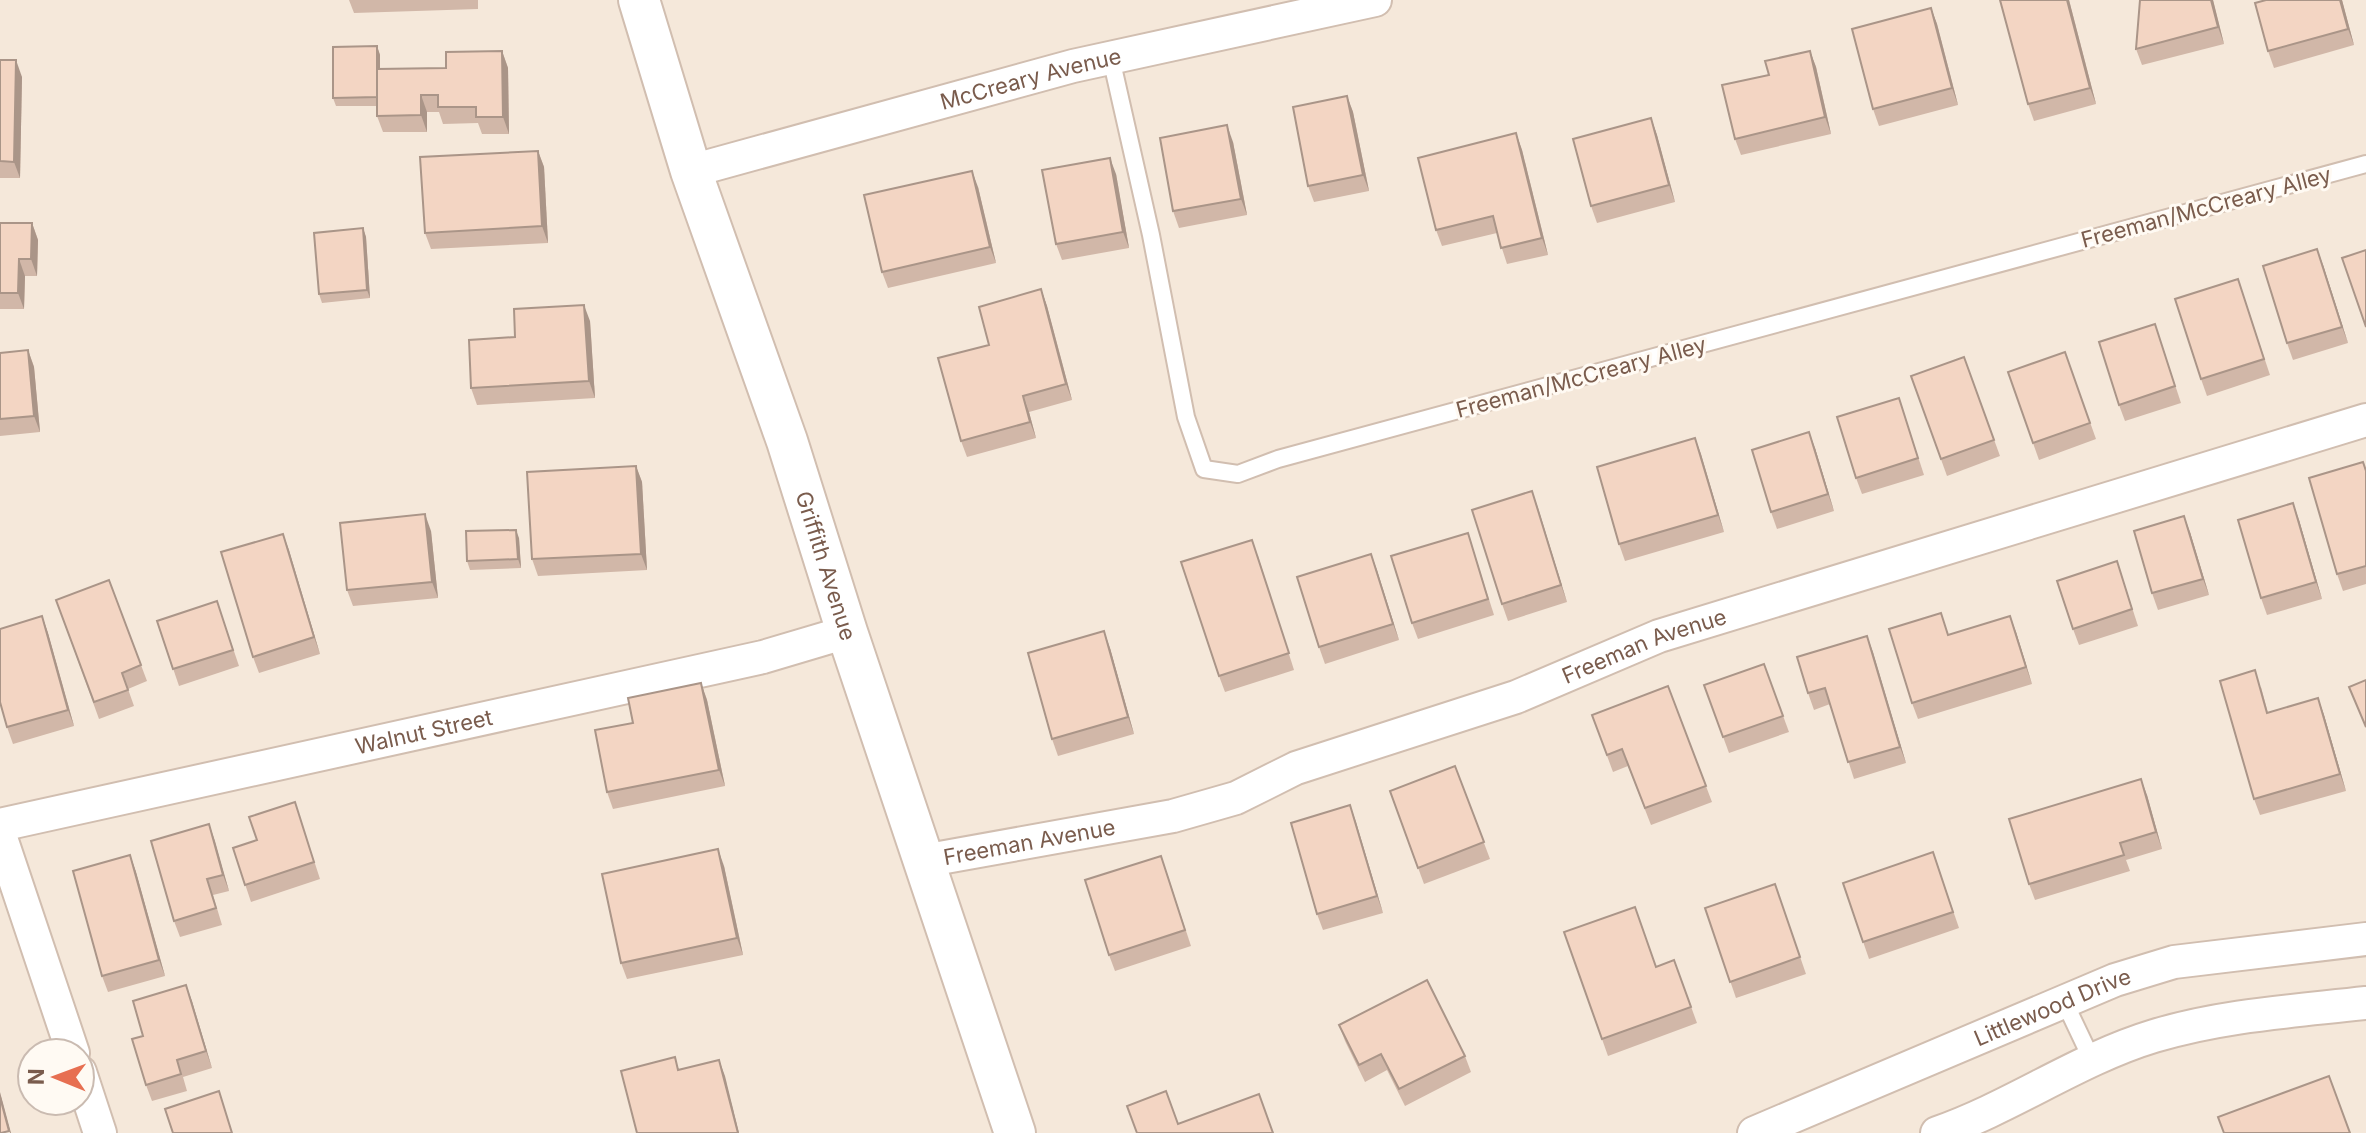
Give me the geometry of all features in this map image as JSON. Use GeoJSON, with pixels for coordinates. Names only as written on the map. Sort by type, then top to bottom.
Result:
{"type":"FeatureCollection","features":[{"type":"Feature","properties":{"kind":"street","name":"Griffith Avenue"},"geometry":{"type":"LineString","coordinates":[[639,0],[691,171],[787,441],[847,632],[1015,1133]]}},
{"type":"Feature","properties":{"kind":"street","name":"McCreary Avenue"},"geometry":{"type":"LineString","coordinates":[[691,171],[1073,66],[1375,0]]}},
{"type":"Feature","properties":{"kind":"street","name":"Freeman Avenue"},"geometry":{"type":"LineString","coordinates":[[923,861],[1173,816],[1236,798],[1296,768],[1516,697],[1659,636],[2366,420]]}},
{"type":"Feature","properties":{"kind":"street","name":"Walnut Street"},"geometry":{"type":"LineString","coordinates":[[0,825],[763,657],[847,632]]}},
{"type":"Feature","properties":{"kind":"street"},"geometry":{"type":"LineString","coordinates":[[0,835],[68,1037]]}},
{"type":"Feature","properties":{"kind":"street","name":"Littlewood Drive"},"geometry":{"type":"LineString","coordinates":[[1774,1129],[2115,980],[2174,962],[2366,939]]}},
{"type":"Feature","properties":{"kind":"street"},"geometry":{"type":"LineString","coordinates":[[1937,1133],[1973,1121],[2092,1060],[2153,1036],[2216,1021],[2366,1003]]}},
{"type":"Feature","properties":{"kind":"lane","name":"Freeman/McCreary Alley"},"geometry":{"type":"LineString","coordinates":[[1111,58],[1151,235],[1186,417],[1204,469],[1238,474],[1278,459],[2366,164]]}},
{"type":"Feature","properties":{"kind":"lane"},"geometry":{"type":"LineString","coordinates":[[2064,1001],[2092,1060]]}},
{"type":"Feature","properties":{"kind":"shaded area"},"geometry":{"type":"Polygon","coordinates":[[[0,0],[2366,0],[2366,1133],[0,1133],[0,0]]]}},
{"type":"Feature","properties":{"kind":"building"},"geometry":{"type":"Polygon","coordinates":[[[2000,0],[2067,0],[2090,88],[2028,104],[2000,0]]]}},
{"type":"Feature","properties":{"kind":"building"},"geometry":{"type":"Polygon","coordinates":[[[2140,0],[2211,0],[2218,27],[2136,49],[2140,0]]]}},
{"type":"Feature","properties":{"kind":"building"},"geometry":{"type":"Polygon","coordinates":[[[2266,0],[2340,0],[2348,29],[2268,51],[2255,3],[2266,0]]]}},
{"type":"Feature","properties":{"kind":"building"},"geometry":{"type":"Polygon","coordinates":[[[1931,8],[1952,88],[1873,109],[1852,29],[1931,8]]]}},
{"type":"Feature","properties":{"kind":"building"},"geometry":{"type":"Polygon","coordinates":[[[377,46],[377,97],[333,98],[333,47],[377,46]]]}},
{"type":"Feature","properties":{"kind":"building"},"geometry":{"type":"Polygon","coordinates":[[[502,51],[503,117],[476,117],[476,107],[438,107],[438,95],[421,95],[421,115],[377,116],[377,69],[446,68],[446,52],[502,51]]]}},
{"type":"Feature","properties":{"kind":"building"},"geometry":{"type":"Polygon","coordinates":[[[1810,51],[1825,117],[1735,139],[1722,85],[1769,75],[1765,61],[1810,51]]]}},
{"type":"Feature","properties":{"kind":"building"},"geometry":{"type":"Polygon","coordinates":[[[0,60],[16,60],[14,162],[0,161],[0,60]]]}},
{"type":"Feature","properties":{"kind":"building"},"geometry":{"type":"Polygon","coordinates":[[[1347,96],[1363,175],[1308,186],[1293,107],[1347,96]]]}},
{"type":"Feature","properties":{"kind":"building"},"geometry":{"type":"Polygon","coordinates":[[[1651,118],[1669,185],[1591,206],[1573,139],[1651,118]]]}},
{"type":"Feature","properties":{"kind":"building"},"geometry":{"type":"Polygon","coordinates":[[[1227,125],[1241,199],[1173,211],[1160,138],[1227,125]]]}},
{"type":"Feature","properties":{"kind":"building"},"geometry":{"type":"Polygon","coordinates":[[[1516,133],[1542,238],[1501,248],[1493,216],[1436,230],[1418,158],[1516,133]]]}},
{"type":"Feature","properties":{"kind":"building"},"geometry":{"type":"Polygon","coordinates":[[[538,151],[542,226],[425,233],[420,157],[538,151]]]}},
{"type":"Feature","properties":{"kind":"building"},"geometry":{"type":"Polygon","coordinates":[[[1110,158],[1123,232],[1056,244],[1042,170],[1110,158]]]}},
{"type":"Feature","properties":{"kind":"building"},"geometry":{"type":"Polygon","coordinates":[[[972,171],[990,247],[882,272],[864,195],[972,171]]]}},
{"type":"Feature","properties":{"kind":"building"},"geometry":{"type":"Polygon","coordinates":[[[0,223],[32,223],[31,259],[19,259],[18,293],[0,293],[0,223]]]}},
{"type":"Feature","properties":{"kind":"building"},"geometry":{"type":"Polygon","coordinates":[[[363,228],[367,290],[319,294],[314,233],[363,228]]]}},
{"type":"Feature","properties":{"kind":"building"},"geometry":{"type":"Polygon","coordinates":[[[2317,249],[2342,327],[2287,343],[2263,266],[2317,249]]]}},
{"type":"Feature","properties":{"kind":"building"},"geometry":{"type":"Polygon","coordinates":[[[2366,250],[2366,327],[2342,258],[2366,250]]]}},
{"type":"Feature","properties":{"kind":"building"},"geometry":{"type":"Polygon","coordinates":[[[2238,279],[2264,359],[2201,379],[2175,299],[2238,279]]]}},
{"type":"Feature","properties":{"kind":"building"},"geometry":{"type":"Polygon","coordinates":[[[1041,289],[1066,384],[1023,396],[1030,422],[961,441],[938,358],[989,345],[979,307],[1041,289]]]}},
{"type":"Feature","properties":{"kind":"building"},"geometry":{"type":"Polygon","coordinates":[[[584,305],[589,381],[471,388],[469,340],[515,337],[514,309],[584,305]]]}},
{"type":"Feature","properties":{"kind":"building"},"geometry":{"type":"Polygon","coordinates":[[[2155,324],[2175,386],[2119,405],[2099,342],[2155,324]]]}},
{"type":"Feature","properties":{"kind":"building"},"geometry":{"type":"Polygon","coordinates":[[[28,350],[34,416],[0,419],[0,353],[28,350]]]}},
{"type":"Feature","properties":{"kind":"building"},"geometry":{"type":"Polygon","coordinates":[[[2065,352],[2090,423],[2033,443],[2008,372],[2065,352]]]}},
{"type":"Feature","properties":{"kind":"building"},"geometry":{"type":"Polygon","coordinates":[[[1964,357],[1994,440],[1941,459],[1911,376],[1964,357]]]}},
{"type":"Feature","properties":{"kind":"building"},"geometry":{"type":"Polygon","coordinates":[[[1899,398],[1918,458],[1856,478],[1837,417],[1899,398]]]}},
{"type":"Feature","properties":{"kind":"building"},"geometry":{"type":"Polygon","coordinates":[[[1809,432],[1828,494],[1771,512],[1752,450],[1809,432]]]}},
{"type":"Feature","properties":{"kind":"building"},"geometry":{"type":"Polygon","coordinates":[[[1695,438],[1718,515],[1619,544],[1597,467],[1695,438]]]}},
{"type":"Feature","properties":{"kind":"building"},"geometry":{"type":"Polygon","coordinates":[[[2363,462],[2366,471],[2366,566],[2337,574],[2309,478],[2363,462]]]}},
{"type":"Feature","properties":{"kind":"building"},"geometry":{"type":"Polygon","coordinates":[[[636,466],[641,554],[532,559],[527,472],[636,466]]]}},
{"type":"Feature","properties":{"kind":"building"},"geometry":{"type":"Polygon","coordinates":[[[1532,491],[1561,585],[1502,604],[1472,510],[1532,491]]]}},
{"type":"Feature","properties":{"kind":"building"},"geometry":{"type":"Polygon","coordinates":[[[2293,503],[2316,582],[2261,598],[2238,520],[2293,503]]]}},
{"type":"Feature","properties":{"kind":"building"},"geometry":{"type":"Polygon","coordinates":[[[425,514],[432,582],[347,590],[340,523],[425,514]]]}},
{"type":"Feature","properties":{"kind":"building"},"geometry":{"type":"Polygon","coordinates":[[[2184,516],[2203,579],[2152,593],[2134,531],[2184,516]]]}},
{"type":"Feature","properties":{"kind":"building"},"geometry":{"type":"Polygon","coordinates":[[[516,530],[518,559],[467,561],[466,531],[516,530]]]}},
{"type":"Feature","properties":{"kind":"building"},"geometry":{"type":"Polygon","coordinates":[[[1468,533],[1488,599],[1412,623],[1391,556],[1468,533]]]}},
{"type":"Feature","properties":{"kind":"building"},"geometry":{"type":"Polygon","coordinates":[[[283,534],[314,637],[253,657],[221,552],[283,534]]]}},
{"type":"Feature","properties":{"kind":"building"},"geometry":{"type":"Polygon","coordinates":[[[1252,540],[1289,653],[1219,676],[1181,562],[1252,540]]]}},
{"type":"Feature","properties":{"kind":"building"},"geometry":{"type":"Polygon","coordinates":[[[1371,554],[1393,624],[1319,647],[1297,577],[1371,554]]]}},
{"type":"Feature","properties":{"kind":"building"},"geometry":{"type":"Polygon","coordinates":[[[2117,561],[2132,609],[2073,629],[2057,581],[2117,561]]]}},
{"type":"Feature","properties":{"kind":"building"},"geometry":{"type":"Polygon","coordinates":[[[109,580],[141,665],[122,673],[128,690],[94,702],[56,600],[109,580]]]}},
{"type":"Feature","properties":{"kind":"building"},"geometry":{"type":"Polygon","coordinates":[[[217,601],[233,650],[173,669],[157,621],[217,601]]]}},
{"type":"Feature","properties":{"kind":"building"},"geometry":{"type":"Polygon","coordinates":[[[1941,613],[1948,635],[2010,616],[2026,667],[1912,703],[1889,629],[1941,613]]]}},
{"type":"Feature","properties":{"kind":"building"},"geometry":{"type":"Polygon","coordinates":[[[42,616],[68,710],[7,727],[0,702],[0,629],[42,616]]]}},
{"type":"Feature","properties":{"kind":"building"},"geometry":{"type":"Polygon","coordinates":[[[1104,631],[1128,717],[1052,739],[1028,653],[1104,631]]]}},
{"type":"Feature","properties":{"kind":"building"},"geometry":{"type":"Polygon","coordinates":[[[1867,636],[1900,747],[1848,762],[1825,688],[1808,693],[1797,657],[1867,636]]]}},
{"type":"Feature","properties":{"kind":"building"},"geometry":{"type":"Polygon","coordinates":[[[1764,664],[1783,716],[1723,737],[1704,685],[1764,664]]]}},
{"type":"Feature","properties":{"kind":"building"},"geometry":{"type":"Polygon","coordinates":[[[2255,670],[2267,713],[2318,698],[2340,774],[2254,799],[2220,681],[2255,670]]]}},
{"type":"Feature","properties":{"kind":"building"},"geometry":{"type":"Polygon","coordinates":[[[2366,680],[2366,727],[2349,687],[2366,680]]]}},
{"type":"Feature","properties":{"kind":"building"},"geometry":{"type":"Polygon","coordinates":[[[701,683],[719,770],[607,792],[595,730],[633,723],[628,698],[701,683]]]}},
{"type":"Feature","properties":{"kind":"building"},"geometry":{"type":"Polygon","coordinates":[[[1668,686],[1706,786],[1645,808],[1622,749],[1607,755],[1592,715],[1668,686]]]}},
{"type":"Feature","properties":{"kind":"building"},"geometry":{"type":"Polygon","coordinates":[[[1455,766],[1484,842],[1418,868],[1390,791],[1455,766]]]}},
{"type":"Feature","properties":{"kind":"building"},"geometry":{"type":"Polygon","coordinates":[[[2141,779],[2156,832],[2120,843],[2124,855],[2029,884],[2009,819],[2141,779]]]}},
{"type":"Feature","properties":{"kind":"building"},"geometry":{"type":"Polygon","coordinates":[[[295,802],[314,862],[245,885],[233,848],[257,840],[249,817],[295,802]]]}},
{"type":"Feature","properties":{"kind":"building"},"geometry":{"type":"Polygon","coordinates":[[[1350,805],[1377,896],[1317,914],[1291,823],[1350,805]]]}},
{"type":"Feature","properties":{"kind":"building"},"geometry":{"type":"Polygon","coordinates":[[[209,824],[223,875],[207,879],[216,908],[174,921],[151,841],[209,824]]]}},
{"type":"Feature","properties":{"kind":"building"},"geometry":{"type":"Polygon","coordinates":[[[718,849],[737,938],[621,963],[602,874],[718,849]]]}},
{"type":"Feature","properties":{"kind":"building"},"geometry":{"type":"Polygon","coordinates":[[[1933,852],[1953,912],[1863,942],[1843,883],[1933,852]]]}},
{"type":"Feature","properties":{"kind":"building"},"geometry":{"type":"Polygon","coordinates":[[[130,855],[159,960],[102,976],[73,871],[130,855]]]}},
{"type":"Feature","properties":{"kind":"building"},"geometry":{"type":"Polygon","coordinates":[[[1161,856],[1185,930],[1109,955],[1085,880],[1161,856]]]}},
{"type":"Feature","properties":{"kind":"building"},"geometry":{"type":"Polygon","coordinates":[[[1775,884],[1800,957],[1730,982],[1705,908],[1775,884]]]}},
{"type":"Feature","properties":{"kind":"building"},"geometry":{"type":"Polygon","coordinates":[[[1635,907],[1656,967],[1674,960],[1691,1007],[1602,1039],[1564,932],[1635,907]]]}},
{"type":"Feature","properties":{"kind":"building"},"geometry":{"type":"Polygon","coordinates":[[[1427,980],[1465,1056],[1399,1089],[1381,1054],[1359,1065],[1339,1025],[1427,980]]]}},
{"type":"Feature","properties":{"kind":"building"},"geometry":{"type":"Polygon","coordinates":[[[186,985],[206,1051],[177,1060],[181,1074],[146,1085],[132,1039],[143,1036],[133,1001],[186,985]]]}},
{"type":"Feature","properties":{"kind":"building"},"geometry":{"type":"Polygon","coordinates":[[[675,1057],[678,1070],[719,1060],[738,1133],[637,1133],[621,1071],[675,1057]]]}},
{"type":"Feature","properties":{"kind":"building"},"geometry":{"type":"Polygon","coordinates":[[[2329,1076],[2350,1133],[2224,1133],[2218,1117],[2329,1076]]]}},
{"type":"Feature","properties":{"kind":"building"},"geometry":{"type":"Polygon","coordinates":[[[219,1091],[232,1133],[173,1133],[165,1109],[219,1091]]]}},
{"type":"Feature","properties":{"kind":"building"},"geometry":{"type":"Polygon","coordinates":[[[1166,1091],[1178,1124],[1259,1094],[1273,1133],[1137,1133],[1127,1106],[1166,1091]]]}},
{"type":"Feature","properties":{"kind":"building"},"geometry":{"type":"Polygon","coordinates":[[[0,1097],[9,1131],[1,1133],[0,1133],[0,1097]]]}}]}
